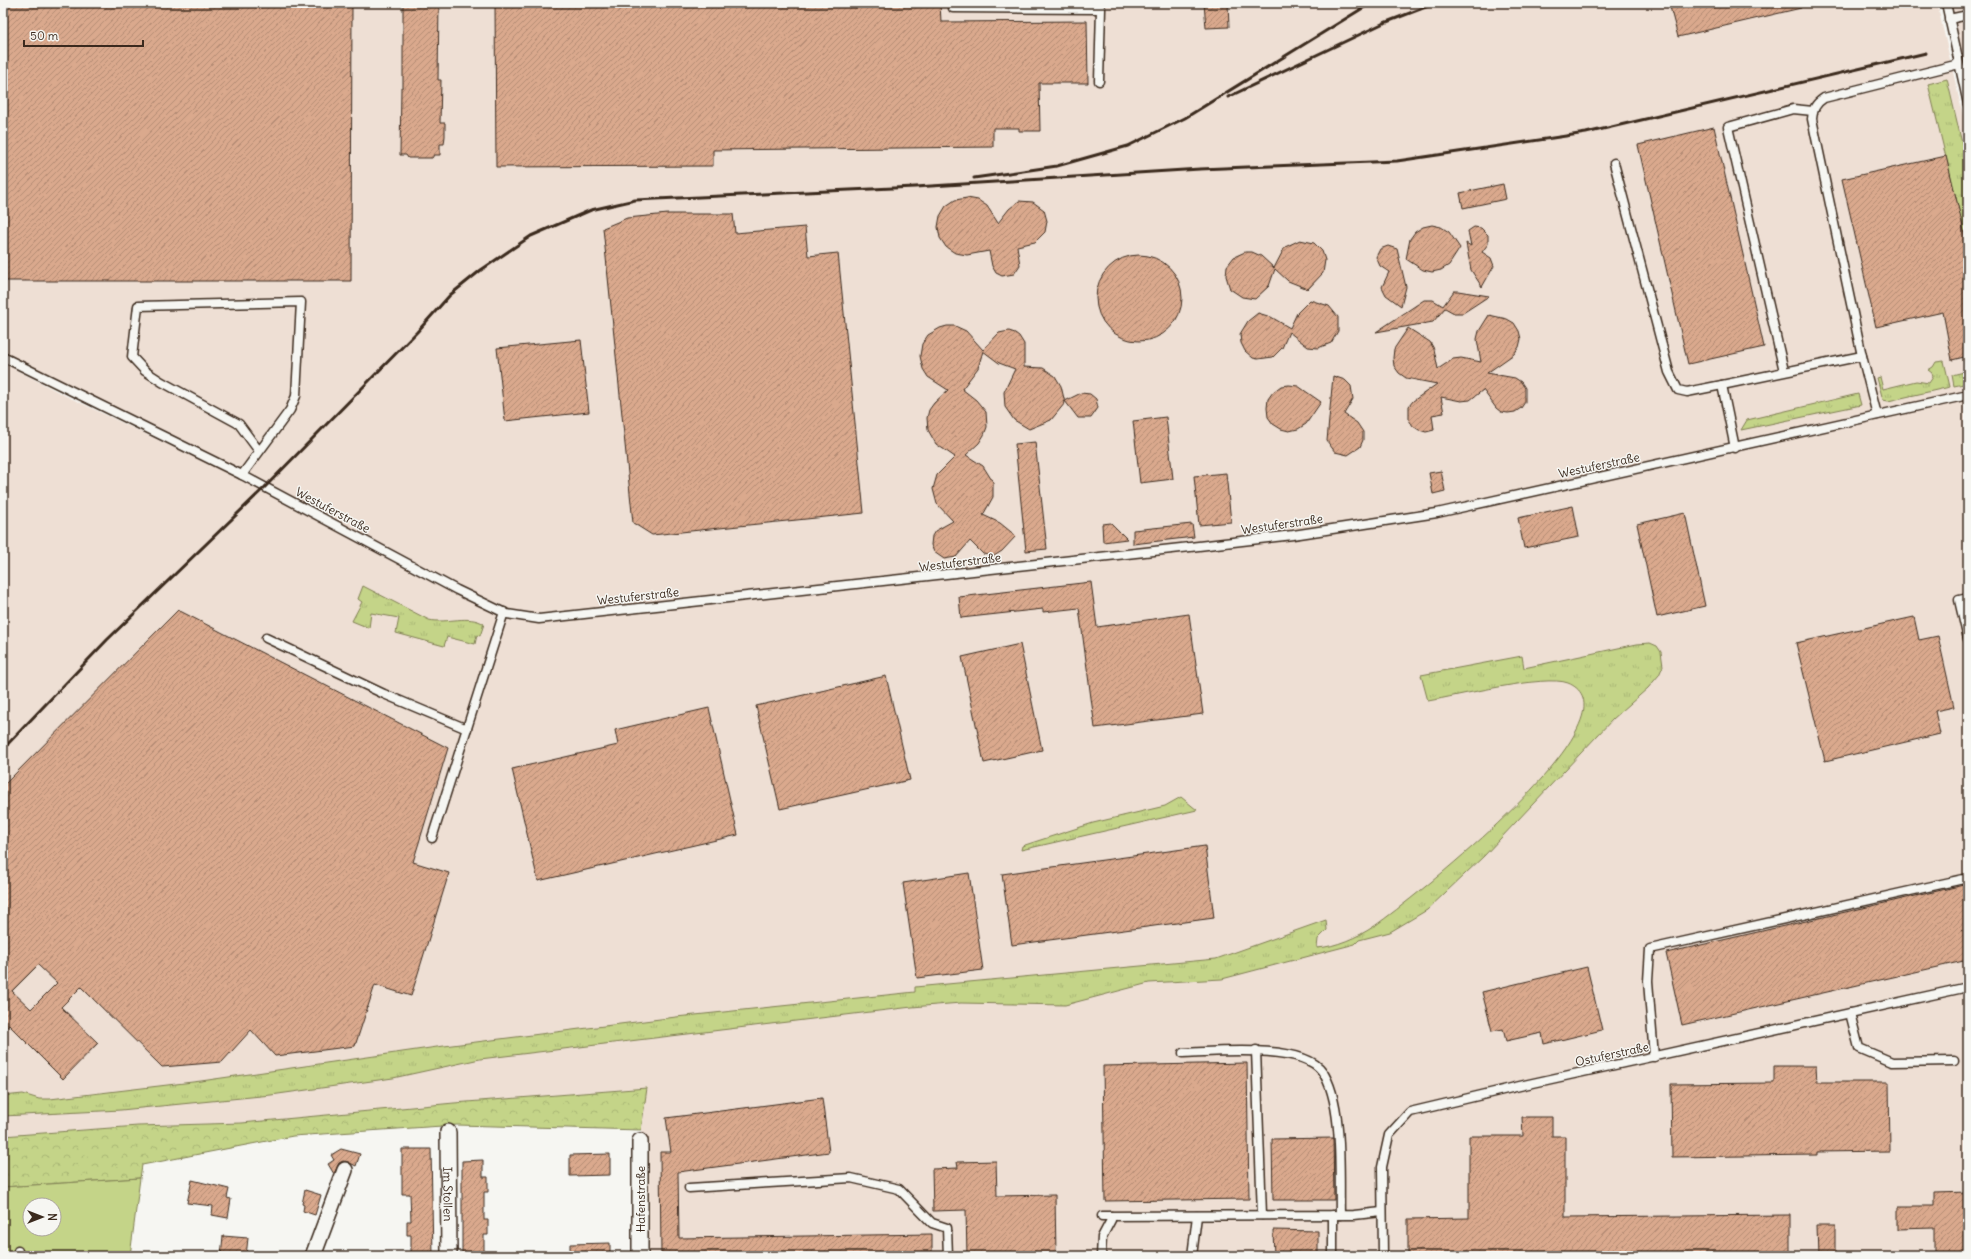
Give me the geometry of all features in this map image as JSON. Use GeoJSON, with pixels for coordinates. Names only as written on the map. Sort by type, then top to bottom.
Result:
{"type":"FeatureCollection","features":[{"type":"Feature","properties":{"kind":"street","name":"Im Stollen"},"geometry":{"type":"LineString","coordinates":[[448,1132],[449,1256]]}},
{"type":"Feature","properties":{"kind":"street","name":"Hafenstraße"},"geometry":{"type":"LineString","coordinates":[[640,1142],[640,1256]]}},
{"type":"Feature","properties":{"kind":"street"},"geometry":{"type":"LineString","coordinates":[[313,1256],[345,1170]]}},
{"type":"Feature","properties":{"kind":"lane"},"geometry":{"type":"LineString","coordinates":[[953,3],[953,8],[1101,9],[1099,81]]}},
{"type":"Feature","properties":{"kind":"lane"},"geometry":{"type":"LineString","coordinates":[[1946,3],[1968,101]]}},
{"type":"Feature","properties":{"kind":"lane"},"geometry":{"type":"LineString","coordinates":[[1949,19],[1968,15]]}},
{"type":"Feature","properties":{"kind":"lane"},"geometry":{"type":"LineString","coordinates":[[1877,415],[1862,356],[1812,119],[1813,111],[1816,104],[1824,98],[1959,64]]}},
{"type":"Feature","properties":{"kind":"lane"},"geometry":{"type":"LineString","coordinates":[[1784,372],[1728,127],[1793,109],[1813,111]]}},
{"type":"Feature","properties":{"kind":"lane"},"geometry":{"type":"LineString","coordinates":[[1614,163],[1669,372],[1678,390],[1687,392],[1862,356]]}},
{"type":"Feature","properties":{"kind":"lane"},"geometry":{"type":"LineString","coordinates":[[242,475],[290,410],[296,396],[301,302],[138,306],[132,357],[145,371],[162,382],[239,424],[259,451]]}},
{"type":"Feature","properties":{"kind":"lane","name":"Westuferstraße"},"geometry":{"type":"LineString","coordinates":[[3,357],[242,475],[457,590],[504,612],[539,619],[868,584],[1293,535],[1437,513],[1735,448],[1968,394]]}},
{"type":"Feature","properties":{"kind":"lane"},"geometry":{"type":"LineString","coordinates":[[1722,385],[1735,448]]}},
{"type":"Feature","properties":{"kind":"lane"},"geometry":{"type":"LineString","coordinates":[[1968,598],[1959,600],[1968,638]]}},
{"type":"Feature","properties":{"kind":"lane"},"geometry":{"type":"LineString","coordinates":[[432,838],[504,612]]}},
{"type":"Feature","properties":{"kind":"lane"},"geometry":{"type":"LineString","coordinates":[[266,638],[384,694],[467,729]]}},
{"type":"Feature","properties":{"kind":"lane"},"geometry":{"type":"LineString","coordinates":[[1654,1058],[1648,981],[1650,949],[1968,878]]}},
{"type":"Feature","properties":{"kind":"lane","name":"Ostuferstraße"},"geometry":{"type":"LineString","coordinates":[[1383,1256],[1382,1167],[1389,1135],[1410,1112],[1524,1085],[1654,1058],[1968,987]]}},
{"type":"Feature","properties":{"kind":"lane"},"geometry":{"type":"LineString","coordinates":[[1850,1013],[1859,1048],[1892,1062],[1954,1061]]}},
{"type":"Feature","properties":{"kind":"lane"},"geometry":{"type":"LineString","coordinates":[[1256,1050],[1262,1215]]}},
{"type":"Feature","properties":{"kind":"lane"},"geometry":{"type":"LineString","coordinates":[[1183,1053],[1256,1050],[1308,1060],[1321,1070],[1331,1090],[1339,1137],[1333,1256]]}},
{"type":"Feature","properties":{"kind":"lane"},"geometry":{"type":"LineString","coordinates":[[689,1188],[851,1178],[899,1189],[932,1223],[947,1228],[948,1256]]}},
{"type":"Feature","properties":{"kind":"lane"},"geometry":{"type":"LineString","coordinates":[[1102,1216],[1336,1215],[1382,1212]]}},
{"type":"Feature","properties":{"kind":"lane"},"geometry":{"type":"LineString","coordinates":[[1101,1256],[1102,1237],[1111,1220],[1111,1216]]}},
{"type":"Feature","properties":{"kind":"lane"},"geometry":{"type":"LineString","coordinates":[[1192,1256],[1197,1216]]}},
{"type":"Feature","properties":{"kind":"shaded area"},"geometry":{"type":"Polygon","coordinates":[[[3,3],[1937,3],[1968,137],[1968,1256],[641,1256],[643,1141],[641,1130],[646,1088],[454,1103],[242,1123],[138,1126],[3,1136],[3,363],[66,396],[266,493],[272,488],[3,354],[3,3]]]}},
{"type":"Feature","properties":{"kind":"shaded area"},"geometry":{"type":"Polygon","coordinates":[[[1943,3],[1968,3],[1968,122],[1962,98],[1943,3]]]}},
{"type":"Feature","properties":{"kind":"green space"},"geometry":{"type":"Polygon","coordinates":[[[1947,79],[1968,169],[1968,247],[1928,84],[1947,79]]]}},
{"type":"Feature","properties":{"kind":"green space"},"geometry":{"type":"Polygon","coordinates":[[[1944,361],[1950,387],[1888,401],[1883,400],[1877,378],[1880,377],[1883,389],[1916,381],[1929,383],[1933,377],[1932,373],[1928,370],[1933,367],[1936,362],[1944,361]]]}},
{"type":"Feature","properties":{"kind":"green space"},"geometry":{"type":"Polygon","coordinates":[[[1968,371],[1968,383],[1954,386],[1952,375],[1968,371]]]}},
{"type":"Feature","properties":{"kind":"green space"},"geometry":{"type":"Polygon","coordinates":[[[1858,394],[1861,405],[1741,430],[1747,420],[1858,394]]]}},
{"type":"Feature","properties":{"kind":"green space"},"geometry":{"type":"Polygon","coordinates":[[[363,586],[429,620],[443,621],[465,619],[478,621],[484,624],[480,636],[477,635],[475,644],[447,637],[444,646],[396,633],[399,618],[371,613],[369,628],[352,621],[362,602],[358,599],[363,586]]]}},
{"type":"Feature","properties":{"kind":"green space"},"geometry":{"type":"Polygon","coordinates":[[[1650,643],[1657,646],[1661,652],[1663,666],[1659,675],[1648,688],[1613,719],[1484,856],[1427,910],[1390,932],[1359,940],[1355,944],[1222,979],[1149,983],[1065,1005],[961,1003],[912,1007],[480,1059],[393,1078],[271,1095],[121,1110],[3,1116],[3,1096],[23,1094],[39,1099],[50,1099],[201,1081],[444,1046],[676,1017],[915,992],[915,987],[1216,959],[1326,920],[1327,930],[1318,939],[1317,948],[1331,946],[1346,941],[1373,927],[1394,912],[1428,885],[1512,810],[1550,769],[1576,732],[1584,702],[1568,683],[1557,681],[1521,683],[1428,701],[1421,675],[1522,656],[1524,668],[1637,644],[1650,643]]]}},
{"type":"Feature","properties":{"kind":"green space"},"geometry":{"type":"Polygon","coordinates":[[[1181,797],[1197,810],[1021,850],[1022,846],[1093,823],[1165,806],[1181,797]]]}},
{"type":"Feature","properties":{"kind":"green space"},"geometry":{"type":"Polygon","coordinates":[[[647,1088],[641,1130],[457,1125],[293,1136],[142,1165],[140,1178],[3,1187],[3,1136],[138,1126],[242,1123],[454,1103],[647,1088]]]}},
{"type":"Feature","properties":{"kind":"green space"},"geometry":{"type":"Polygon","coordinates":[[[140,1178],[130,1256],[3,1256],[3,1187],[140,1178]]]}},
{"type":"Feature","properties":{"kind":"building"},"geometry":{"type":"Polygon","coordinates":[[[3,3],[352,3],[351,281],[3,281],[3,3]]]}},
{"type":"Feature","properties":{"kind":"building"},"geometry":{"type":"Polygon","coordinates":[[[403,3],[439,3],[438,80],[441,80],[440,123],[445,123],[445,136],[444,144],[440,144],[440,155],[434,155],[432,158],[408,158],[406,155],[400,155],[401,87],[403,87],[403,3]]]}},
{"type":"Feature","properties":{"kind":"building"},"geometry":{"type":"Polygon","coordinates":[[[495,3],[940,3],[941,22],[1087,21],[1088,83],[1039,83],[1040,131],[1019,131],[1019,128],[993,128],[993,147],[713,150],[713,166],[496,167],[495,3]]]}},
{"type":"Feature","properties":{"kind":"building"},"geometry":{"type":"Polygon","coordinates":[[[1204,3],[1228,3],[1229,27],[1206,28],[1204,3]]]}},
{"type":"Feature","properties":{"kind":"building"},"geometry":{"type":"Polygon","coordinates":[[[1669,3],[1800,3],[1801,8],[1678,37],[1669,3]]]}},
{"type":"Feature","properties":{"kind":"building"},"geometry":{"type":"Polygon","coordinates":[[[1714,127],[1764,347],[1688,364],[1638,145],[1714,127]]]}},
{"type":"Feature","properties":{"kind":"building"},"geometry":{"type":"Polygon","coordinates":[[[1946,156],[1968,248],[1968,356],[1952,360],[1943,312],[1876,327],[1842,179],[1946,156]]]}},
{"type":"Feature","properties":{"kind":"building"},"geometry":{"type":"Polygon","coordinates":[[[1503,184],[1506,199],[1463,208],[1460,193],[1503,184]]]}},
{"type":"Feature","properties":{"kind":"building"},"geometry":{"type":"Polygon","coordinates":[[[967,198],[978,200],[987,206],[998,223],[1009,209],[1019,201],[1033,202],[1044,210],[1047,221],[1045,232],[1035,242],[1017,246],[1020,265],[1014,274],[1002,276],[996,273],[992,266],[989,251],[967,255],[955,253],[946,247],[940,238],[938,227],[940,216],[946,206],[955,200],[967,198]]]}},
{"type":"Feature","properties":{"kind":"building"},"geometry":{"type":"Polygon","coordinates":[[[668,214],[733,214],[735,233],[805,227],[808,256],[838,253],[864,513],[652,535],[633,523],[603,228],[627,218],[668,214]]]}},
{"type":"Feature","properties":{"kind":"building"},"geometry":{"type":"Polygon","coordinates":[[[1432,225],[1441,227],[1449,232],[1460,248],[1449,265],[1441,270],[1432,272],[1423,270],[1406,259],[1410,239],[1415,232],[1423,227],[1432,225]]]}},
{"type":"Feature","properties":{"kind":"building"},"geometry":{"type":"Polygon","coordinates":[[[1474,227],[1481,228],[1488,235],[1488,244],[1482,252],[1491,258],[1494,266],[1482,287],[1471,270],[1466,243],[1471,246],[1468,231],[1474,227]]]}},
{"type":"Feature","properties":{"kind":"building"},"geometry":{"type":"Polygon","coordinates":[[[1300,240],[1314,243],[1322,251],[1325,260],[1323,273],[1308,289],[1288,281],[1275,269],[1269,286],[1255,299],[1242,297],[1230,289],[1226,276],[1227,266],[1234,257],[1245,252],[1252,252],[1261,256],[1274,268],[1285,247],[1300,240]]]}},
{"type":"Feature","properties":{"kind":"building"},"geometry":{"type":"Polygon","coordinates":[[[1388,246],[1397,249],[1406,287],[1401,306],[1386,295],[1382,287],[1389,272],[1380,266],[1376,257],[1380,249],[1388,246]]]}},
{"type":"Feature","properties":{"kind":"building"},"geometry":{"type":"Polygon","coordinates":[[[1139,255],[1156,258],[1170,267],[1179,281],[1182,298],[1179,315],[1170,329],[1156,338],[1139,341],[1122,338],[1108,329],[1099,315],[1096,298],[1099,281],[1108,267],[1122,258],[1139,255]]]}},
{"type":"Feature","properties":{"kind":"building"},"geometry":{"type":"Polygon","coordinates":[[[1454,291],[1489,296],[1463,313],[1454,313],[1445,308],[1433,322],[1376,332],[1424,300],[1433,300],[1443,306],[1454,291]]]}},
{"type":"Feature","properties":{"kind":"building"},"geometry":{"type":"Polygon","coordinates":[[[1310,300],[1329,306],[1338,317],[1338,331],[1331,343],[1318,348],[1308,347],[1289,332],[1282,348],[1273,357],[1258,359],[1253,358],[1245,351],[1241,343],[1240,334],[1248,321],[1258,313],[1271,317],[1290,328],[1297,313],[1310,300]]]}},
{"type":"Feature","properties":{"kind":"building"},"geometry":{"type":"Polygon","coordinates":[[[1489,315],[1507,319],[1514,323],[1519,331],[1521,339],[1519,347],[1514,354],[1487,373],[1515,378],[1521,382],[1525,388],[1525,402],[1521,408],[1515,412],[1508,413],[1501,412],[1496,408],[1483,390],[1470,400],[1461,401],[1441,397],[1444,413],[1432,415],[1434,430],[1426,432],[1419,430],[1413,426],[1409,420],[1409,406],[1413,401],[1437,384],[1406,378],[1399,373],[1394,366],[1394,349],[1408,328],[1430,342],[1434,349],[1438,369],[1453,359],[1461,358],[1481,362],[1477,339],[1479,331],[1489,315]]]}},
{"type":"Feature","properties":{"kind":"building"},"geometry":{"type":"Polygon","coordinates":[[[947,326],[955,326],[966,331],[983,350],[999,333],[1009,331],[1015,333],[1024,344],[1024,367],[1043,368],[1055,376],[1061,386],[1065,403],[1051,420],[1029,429],[1014,420],[1005,407],[1004,392],[1015,369],[999,363],[983,351],[978,368],[962,389],[976,400],[986,412],[987,427],[984,435],[979,443],[966,455],[983,466],[993,482],[993,497],[983,515],[1000,523],[1016,536],[1002,551],[994,556],[983,554],[970,541],[956,557],[944,559],[934,552],[931,545],[932,536],[935,531],[953,521],[937,504],[933,489],[937,475],[955,457],[936,444],[928,430],[927,418],[929,410],[948,390],[928,377],[923,369],[920,356],[922,344],[928,335],[947,326]]]}},
{"type":"Feature","properties":{"kind":"building"},"geometry":{"type":"Polygon","coordinates":[[[581,340],[589,412],[505,421],[497,348],[581,340]]]}},
{"type":"Feature","properties":{"kind":"building"},"geometry":{"type":"Polygon","coordinates":[[[1333,376],[1345,380],[1351,386],[1353,399],[1344,414],[1357,423],[1363,432],[1363,440],[1360,447],[1348,455],[1335,452],[1327,441],[1333,376]]]}},
{"type":"Feature","properties":{"kind":"building"},"geometry":{"type":"Polygon","coordinates":[[[1281,386],[1298,386],[1321,402],[1306,424],[1298,429],[1289,431],[1281,429],[1273,424],[1268,417],[1267,408],[1268,399],[1273,392],[1281,386]]]}},
{"type":"Feature","properties":{"kind":"building"},"geometry":{"type":"Polygon","coordinates":[[[1081,393],[1090,394],[1096,399],[1098,408],[1091,418],[1078,418],[1065,401],[1081,393]]]}},
{"type":"Feature","properties":{"kind":"building"},"geometry":{"type":"Polygon","coordinates":[[[1166,417],[1173,479],[1140,483],[1133,421],[1166,417]]]}},
{"type":"Feature","properties":{"kind":"building"},"geometry":{"type":"Polygon","coordinates":[[[1035,442],[1047,549],[1026,551],[1015,444],[1035,442]]]}},
{"type":"Feature","properties":{"kind":"building"},"geometry":{"type":"Polygon","coordinates":[[[1441,471],[1445,491],[1433,494],[1429,473],[1441,471]]]}},
{"type":"Feature","properties":{"kind":"building"},"geometry":{"type":"Polygon","coordinates":[[[1226,473],[1231,522],[1199,525],[1194,476],[1226,473]]]}},
{"type":"Feature","properties":{"kind":"building"},"geometry":{"type":"Polygon","coordinates":[[[1573,506],[1579,537],[1524,548],[1518,518],[1573,506]]]}},
{"type":"Feature","properties":{"kind":"building"},"geometry":{"type":"Polygon","coordinates":[[[1685,513],[1705,606],[1657,617],[1637,524],[1685,513]]]}},
{"type":"Feature","properties":{"kind":"building"},"geometry":{"type":"Polygon","coordinates":[[[1111,523],[1127,539],[1103,542],[1102,524],[1111,523]]]}},
{"type":"Feature","properties":{"kind":"building"},"geometry":{"type":"Polygon","coordinates":[[[1192,524],[1194,537],[1133,544],[1133,530],[1192,524]]]}},
{"type":"Feature","properties":{"kind":"building"},"geometry":{"type":"Polygon","coordinates":[[[1091,582],[1097,627],[1189,614],[1203,714],[1095,728],[1079,608],[1043,612],[1043,609],[961,618],[959,597],[1091,582]]]}},
{"type":"Feature","properties":{"kind":"building"},"geometry":{"type":"Polygon","coordinates":[[[178,610],[448,748],[413,862],[449,873],[411,996],[375,985],[355,1046],[275,1056],[251,1030],[222,1062],[162,1067],[81,987],[61,1007],[98,1043],[63,1079],[9,1025],[3,1032],[3,786],[178,610]],[[38,965],[12,991],[31,1009],[57,983],[38,965]]]}},
{"type":"Feature","properties":{"kind":"building"},"geometry":{"type":"Polygon","coordinates":[[[1914,617],[1919,640],[1938,636],[1954,707],[1935,711],[1940,734],[1825,761],[1796,643],[1914,617]]]}},
{"type":"Feature","properties":{"kind":"building"},"geometry":{"type":"Polygon","coordinates":[[[1020,644],[1042,750],[984,763],[962,657],[1020,644]]]}},
{"type":"Feature","properties":{"kind":"building"},"geometry":{"type":"Polygon","coordinates":[[[886,676],[910,780],[780,809],[756,706],[886,676]]]}},
{"type":"Feature","properties":{"kind":"building"},"geometry":{"type":"Polygon","coordinates":[[[709,708],[738,835],[538,881],[512,769],[618,745],[615,730],[709,708]]]}},
{"type":"Feature","properties":{"kind":"building"},"geometry":{"type":"Polygon","coordinates":[[[1205,846],[1214,918],[1012,945],[1002,874],[1205,846]]]}},
{"type":"Feature","properties":{"kind":"building"},"geometry":{"type":"Polygon","coordinates":[[[969,873],[983,970],[917,978],[903,883],[969,873]]]}},
{"type":"Feature","properties":{"kind":"building"},"geometry":{"type":"Polygon","coordinates":[[[1968,884],[1968,960],[1682,1025],[1666,953],[1968,884]]]}},
{"type":"Feature","properties":{"kind":"building"},"geometry":{"type":"Polygon","coordinates":[[[1587,967],[1602,1030],[1544,1044],[1542,1033],[1506,1041],[1503,1029],[1492,1031],[1482,992],[1587,967]]]}},
{"type":"Feature","properties":{"kind":"building"},"geometry":{"type":"Polygon","coordinates":[[[1247,1063],[1249,1199],[1105,1201],[1103,1066],[1247,1063]]]}},
{"type":"Feature","properties":{"kind":"building"},"geometry":{"type":"Polygon","coordinates":[[[1774,1066],[1816,1066],[1817,1082],[1889,1082],[1890,1151],[1817,1152],[1817,1155],[1672,1157],[1671,1084],[1774,1083],[1774,1066]]]}},
{"type":"Feature","properties":{"kind":"building"},"geometry":{"type":"Polygon","coordinates":[[[822,1098],[829,1152],[678,1172],[679,1238],[932,1234],[932,1256],[661,1256],[660,1152],[671,1152],[666,1118],[822,1098]]]}},
{"type":"Feature","properties":{"kind":"building"},"geometry":{"type":"Polygon","coordinates":[[[1522,1117],[1552,1117],[1552,1136],[1565,1136],[1565,1217],[1790,1215],[1790,1256],[1408,1256],[1408,1219],[1469,1218],[1469,1136],[1523,1136],[1522,1117]]]}},
{"type":"Feature","properties":{"kind":"building"},"geometry":{"type":"Polygon","coordinates":[[[1333,1138],[1334,1200],[1273,1200],[1272,1139],[1333,1138]]]}},
{"type":"Feature","properties":{"kind":"building"},"geometry":{"type":"Polygon","coordinates":[[[341,1149],[360,1154],[356,1166],[343,1161],[339,1163],[334,1174],[328,1164],[334,1160],[331,1155],[341,1149]]]}},
{"type":"Feature","properties":{"kind":"building"},"geometry":{"type":"Polygon","coordinates":[[[402,1149],[431,1149],[433,1256],[411,1256],[411,1235],[407,1235],[407,1221],[411,1221],[410,1194],[402,1194],[402,1149]]]}},
{"type":"Feature","properties":{"kind":"building"},"geometry":{"type":"Polygon","coordinates":[[[610,1154],[610,1175],[570,1176],[570,1155],[610,1154]]]}},
{"type":"Feature","properties":{"kind":"building"},"geometry":{"type":"Polygon","coordinates":[[[483,1160],[483,1177],[488,1177],[488,1192],[484,1192],[484,1220],[488,1220],[488,1235],[484,1235],[484,1256],[462,1256],[462,1161],[483,1160]]]}},
{"type":"Feature","properties":{"kind":"building"},"geometry":{"type":"Polygon","coordinates":[[[996,1161],[997,1196],[1055,1195],[1056,1256],[967,1256],[966,1210],[933,1211],[932,1169],[958,1168],[957,1162],[996,1161]]]}},
{"type":"Feature","properties":{"kind":"building"},"geometry":{"type":"Polygon","coordinates":[[[192,1180],[229,1189],[227,1198],[231,1199],[228,1218],[212,1215],[213,1206],[187,1203],[192,1180]]]}},
{"type":"Feature","properties":{"kind":"building"},"geometry":{"type":"Polygon","coordinates":[[[305,1190],[321,1195],[315,1215],[303,1211],[304,1205],[302,1204],[305,1190]]]}},
{"type":"Feature","properties":{"kind":"building"},"geometry":{"type":"Polygon","coordinates":[[[1968,1192],[1968,1253],[1934,1253],[1934,1227],[1898,1228],[1898,1206],[1934,1206],[1934,1193],[1968,1192]]]}},
{"type":"Feature","properties":{"kind":"building"},"geometry":{"type":"Polygon","coordinates":[[[1817,1226],[1835,1226],[1835,1256],[1818,1256],[1817,1226]]]}},
{"type":"Feature","properties":{"kind":"building"},"geometry":{"type":"Polygon","coordinates":[[[1273,1230],[1318,1231],[1318,1256],[1274,1256],[1273,1230]]]}},
{"type":"Feature","properties":{"kind":"building"},"geometry":{"type":"Polygon","coordinates":[[[223,1236],[248,1238],[246,1256],[221,1256],[223,1236]]]}},
{"type":"Feature","properties":{"kind":"building"},"geometry":{"type":"Polygon","coordinates":[[[610,1243],[610,1256],[570,1256],[570,1244],[610,1243]]]}},
{"type":"Feature","properties":{"kind":"railway"},"geometry":{"type":"LineString","coordinates":[[974,178],[1057,166],[1128,146],[1185,118],[1371,3]]}},
{"type":"Feature","properties":{"kind":"railway"},"geometry":{"type":"LineString","coordinates":[[1228,97],[1384,23],[1436,3]]}},
{"type":"Feature","properties":{"kind":"railway"},"geometry":{"type":"LineString","coordinates":[[3,749],[107,640],[265,487],[417,332],[450,295],[481,270],[531,236],[591,210],[635,200],[915,187],[1200,169],[1397,161],[1586,133],[1926,53]]}}]}
